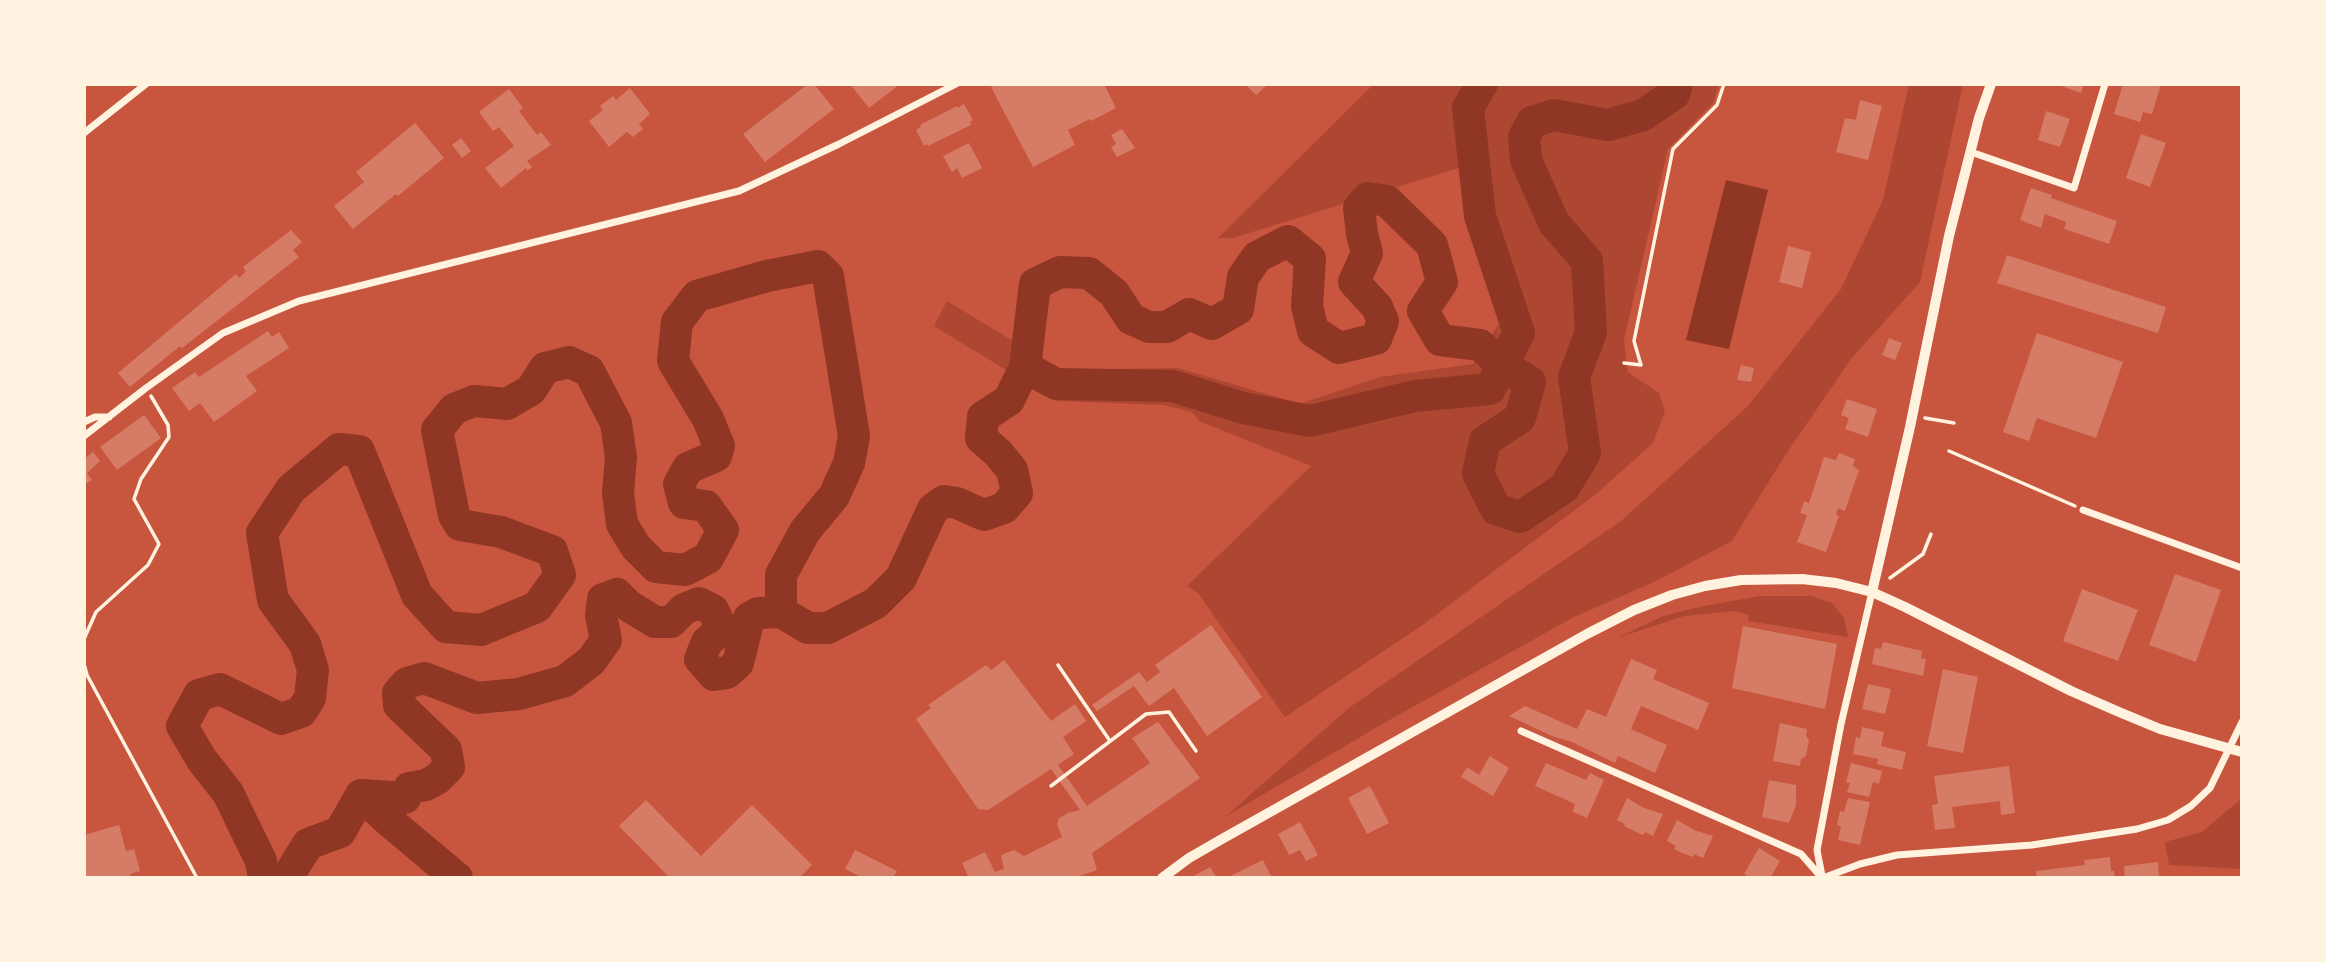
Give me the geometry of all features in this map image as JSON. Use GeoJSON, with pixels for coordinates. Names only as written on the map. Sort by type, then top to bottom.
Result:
{"type":"FeatureCollection","features":[{"type":"Feature","properties":{"kind":"main road"},"geometry":{"type":"LineString","coordinates":[[1872,592],[1910,427],[1949,236],[1991,84]]}},
{"type":"Feature","properties":{"kind":"main road"},"geometry":{"type":"LineString","coordinates":[[1162,878],[1189,858],[1634,610],[1705,586],[1751,580],[1802,579],[1836,583],[1872,592],[2083,696],[2160,729],[2242,752]]}},
{"type":"Feature","properties":{"kind":"street"},"geometry":{"type":"LineString","coordinates":[[84,133],[146,84]]}},
{"type":"Feature","properties":{"kind":"street"},"geometry":{"type":"LineString","coordinates":[[84,436],[223,333],[299,301],[738,191],[839,144],[956,84]]}},
{"type":"Feature","properties":{"kind":"street"},"geometry":{"type":"LineString","coordinates":[[1971,152],[2074,188],[2105,84]]}},
{"type":"Feature","properties":{"kind":"street"},"geometry":{"type":"LineString","coordinates":[[84,422],[95,417],[109,417]]}},
{"type":"Feature","properties":{"kind":"street"},"geometry":{"type":"LineString","coordinates":[[2083,510],[2242,568]]}},
{"type":"Feature","properties":{"kind":"street"},"geometry":{"type":"LineString","coordinates":[[1823,878],[1817,850],[1841,724],[1872,592]]}},
{"type":"Feature","properties":{"kind":"street"},"geometry":{"type":"LineString","coordinates":[[1823,878],[1860,864],[1897,855],[2032,845],[2137,829],[2168,820],[2191,806],[2210,788],[2242,722]]}},
{"type":"Feature","properties":{"kind":"street"},"geometry":{"type":"LineString","coordinates":[[1521,731],[1801,854],[1823,878]]}},
{"type":"Feature","properties":{"kind":"path"},"geometry":{"type":"LineString","coordinates":[[1624,363],[1642,365],[1634,341],[1673,149],[1717,105],[1724,84]]}},
{"type":"Feature","properties":{"kind":"path"},"geometry":{"type":"LineString","coordinates":[[84,639],[96,612],[148,565],[159,544],[134,499],[141,479],[169,437],[169,425],[146,388]]}},
{"type":"Feature","properties":{"kind":"path"},"geometry":{"type":"LineString","coordinates":[[1928,419],[1954,423]]}},
{"type":"Feature","properties":{"kind":"path"},"geometry":{"type":"LineString","coordinates":[[1949,451],[2083,510]]}},
{"type":"Feature","properties":{"kind":"path"},"geometry":{"type":"LineString","coordinates":[[1872,592],[1923,554],[1931,534]]}},
{"type":"Feature","properties":{"kind":"path"},"geometry":{"type":"LineString","coordinates":[[84,664],[87,675],[197,878]]}},
{"type":"Feature","properties":{"kind":"path"},"geometry":{"type":"LineString","coordinates":[[1058,665],[1110,741]]}},
{"type":"Feature","properties":{"kind":"path"},"geometry":{"type":"LineString","coordinates":[[1051,786],[1146,714],[1169,712],[1196,751]]}},
{"type":"Feature","properties":{"kind":"shaded area"},"geometry":{"type":"Polygon","coordinates":[[[1374,84],[1471,84],[1460,107],[1463,167],[1489,162],[1482,115],[1499,84],[1719,84],[1713,103],[1668,149],[1624,340],[1628,372],[1659,393],[1665,411],[1653,443],[1596,494],[1424,624],[1285,717],[1198,593],[1187,586],[1311,466],[1199,421],[1192,412],[1163,405],[1057,401],[934,326],[947,301],[1061,370],[1178,368],[1300,404],[1380,377],[1473,364],[1503,317],[1470,218],[1462,167],[1233,238],[1218,238],[1374,84]]]}},
{"type":"Feature","properties":{"kind":"shaded area"},"geometry":{"type":"Polygon","coordinates":[[[1909,84],[1963,84],[1920,282],[1851,359],[1784,457],[1732,541],[1654,582],[1574,617],[1384,723],[1225,817],[1350,707],[1621,521],[1748,406],[1841,289],[1883,200],[1909,84]]]}},
{"type":"Feature","properties":{"kind":"shaded area"},"geometry":{"type":"Polygon","coordinates":[[[1726,180],[1768,190],[1729,349],[1686,340],[1726,180]]]}},
{"type":"Feature","properties":{"kind":"shaded area"},"geometry":{"type":"Polygon","coordinates":[[[1761,596],[1812,596],[1832,603],[1844,618],[1848,637],[1748,621],[1749,615],[1735,611],[1684,616],[1617,638],[1663,616],[1761,596]]]}},
{"type":"Feature","properties":{"kind":"shaded area"},"geometry":{"type":"Polygon","coordinates":[[[2242,798],[2242,869],[2169,865],[2165,842],[2202,832],[2242,798]]]}},
{"type":"Feature","properties":{"kind":"building"},"geometry":{"type":"Polygon","coordinates":[[[808,84],[814,84],[834,109],[765,162],[743,134],[808,84]]]}},
{"type":"Feature","properties":{"kind":"building"},"geometry":{"type":"Polygon","coordinates":[[[850,84],[900,84],[869,108],[850,84]]]}},
{"type":"Feature","properties":{"kind":"building"},"geometry":{"type":"Polygon","coordinates":[[[998,84],[1104,84],[1116,108],[1068,130],[1075,145],[1033,167],[991,87],[998,84]]]}},
{"type":"Feature","properties":{"kind":"building"},"geometry":{"type":"Polygon","coordinates":[[[1245,84],[1263,84],[1266,86],[1256,95],[1245,84]]]}},
{"type":"Feature","properties":{"kind":"building"},"geometry":{"type":"Polygon","coordinates":[[[2056,84],[2084,84],[2081,93],[2056,84]]]}},
{"type":"Feature","properties":{"kind":"building"},"geometry":{"type":"Polygon","coordinates":[[[2123,84],[2161,84],[2152,114],[2143,112],[2140,122],[2114,114],[2123,84]]]}},
{"type":"Feature","properties":{"kind":"building"},"geometry":{"type":"Polygon","coordinates":[[[630,88],[650,114],[639,124],[643,129],[633,137],[627,132],[609,147],[589,121],[603,110],[600,106],[613,96],[616,100],[630,88]]]}},
{"type":"Feature","properties":{"kind":"building"},"geometry":{"type":"Polygon","coordinates":[[[509,89],[523,108],[519,111],[537,135],[541,132],[551,145],[527,161],[532,167],[527,171],[526,168],[501,188],[485,168],[514,146],[499,127],[493,131],[479,112],[509,89]]]}},
{"type":"Feature","properties":{"kind":"building"},"geometry":{"type":"Polygon","coordinates":[[[1860,100],[1882,106],[1868,160],[1836,152],[1845,118],[1856,120],[1860,100]]]}},
{"type":"Feature","properties":{"kind":"building"},"geometry":{"type":"Polygon","coordinates":[[[964,104],[973,120],[971,125],[924,146],[916,130],[920,125],[964,104]]]}},
{"type":"Feature","properties":{"kind":"building"},"geometry":{"type":"Polygon","coordinates":[[[2046,111],[2070,119],[2060,147],[2038,140],[2046,111]]]}},
{"type":"Feature","properties":{"kind":"building"},"geometry":{"type":"Polygon","coordinates":[[[415,123],[444,158],[353,229],[334,206],[364,182],[356,172],[415,123]]]}},
{"type":"Feature","properties":{"kind":"building"},"geometry":{"type":"Polygon","coordinates":[[[1122,129],[1135,148],[1117,157],[1111,147],[1116,144],[1111,135],[1122,129]]]}},
{"type":"Feature","properties":{"kind":"building"},"geometry":{"type":"Polygon","coordinates":[[[2141,134],[2166,143],[2150,187],[2126,178],[2141,134]]]}},
{"type":"Feature","properties":{"kind":"building"},"geometry":{"type":"Polygon","coordinates":[[[461,138],[471,151],[462,158],[452,145],[461,138]]]}},
{"type":"Feature","properties":{"kind":"building"},"geometry":{"type":"Polygon","coordinates":[[[969,143],[982,168],[962,178],[957,168],[952,172],[943,156],[969,143]]]}},
{"type":"Feature","properties":{"kind":"building"},"geometry":{"type":"Polygon","coordinates":[[[2031,188],[2052,195],[2051,198],[2117,221],[2109,244],[2064,229],[2066,222],[2045,214],[2041,228],[2020,220],[2031,188]]]}},
{"type":"Feature","properties":{"kind":"building"},"geometry":{"type":"Polygon","coordinates":[[[291,230],[302,242],[293,250],[299,257],[130,387],[118,373],[236,274],[239,278],[246,271],[243,267],[291,230]]]}},
{"type":"Feature","properties":{"kind":"building"},"geometry":{"type":"Polygon","coordinates":[[[1788,246],[1811,252],[1802,288],[1779,282],[1788,246]]]}},
{"type":"Feature","properties":{"kind":"building"},"geometry":{"type":"Polygon","coordinates":[[[2007,255],[2166,307],[2158,333],[1997,283],[2007,255]]]}},
{"type":"Feature","properties":{"kind":"building"},"geometry":{"type":"Polygon","coordinates":[[[268,331],[272,337],[279,332],[289,348],[246,376],[257,391],[214,422],[200,403],[189,411],[172,388],[195,372],[199,377],[268,331]]]}},
{"type":"Feature","properties":{"kind":"building"},"geometry":{"type":"Polygon","coordinates":[[[2037,333],[2123,362],[2096,438],[2037,418],[2029,441],[2003,432],[2037,333]]]}},
{"type":"Feature","properties":{"kind":"building"},"geometry":{"type":"Polygon","coordinates":[[[1889,338],[1902,343],[1895,360],[1882,355],[1889,338]]]}},
{"type":"Feature","properties":{"kind":"building"},"geometry":{"type":"Polygon","coordinates":[[[1741,365],[1754,368],[1751,382],[1737,380],[1741,365]]]}},
{"type":"Feature","properties":{"kind":"building"},"geometry":{"type":"Polygon","coordinates":[[[1847,399],[1877,409],[1868,437],[1845,429],[1849,418],[1841,415],[1847,399]]]}},
{"type":"Feature","properties":{"kind":"building"},"geometry":{"type":"Polygon","coordinates":[[[144,415],[161,438],[117,470],[100,447],[144,415]]]}},
{"type":"Feature","properties":{"kind":"building"},"geometry":{"type":"Polygon","coordinates":[[[93,452],[100,461],[87,473],[92,480],[84,485],[84,459],[93,452]]]}},
{"type":"Feature","properties":{"kind":"building"},"geometry":{"type":"Polygon","coordinates":[[[1839,453],[1855,459],[1853,466],[1859,470],[1845,511],[1838,508],[1836,515],[1839,516],[1826,552],[1797,542],[1807,515],[1800,513],[1804,501],[1809,503],[1824,457],[1836,460],[1839,453]]]}},
{"type":"Feature","properties":{"kind":"building"},"geometry":{"type":"Polygon","coordinates":[[[2175,574],[2221,590],[2196,662],[2149,645],[2175,574]]]}},
{"type":"Feature","properties":{"kind":"building"},"geometry":{"type":"Polygon","coordinates":[[[2082,589],[2138,610],[2118,661],[2063,641],[2082,589]]]}},
{"type":"Feature","properties":{"kind":"building"},"geometry":{"type":"Polygon","coordinates":[[[1211,625],[1262,697],[1207,736],[1174,688],[1149,706],[1134,686],[1097,711],[1092,705],[1139,672],[1147,682],[1160,672],[1155,665],[1211,625]]]}},
{"type":"Feature","properties":{"kind":"building"},"geometry":{"type":"Polygon","coordinates":[[[1743,626],[1837,644],[1825,709],[1732,688],[1743,626]]]}},
{"type":"Feature","properties":{"kind":"building"},"geometry":{"type":"Polygon","coordinates":[[[1883,642],[1922,651],[1921,658],[1926,659],[1923,676],[1872,664],[1875,648],[1881,649],[1883,642]]]}},
{"type":"Feature","properties":{"kind":"building"},"geometry":{"type":"Polygon","coordinates":[[[1631,659],[1657,670],[1653,679],[1709,703],[1698,730],[1641,706],[1631,729],[1667,745],[1655,773],[1618,756],[1615,763],[1509,716],[1525,706],[1577,729],[1587,709],[1606,717],[1631,659]]]}},
{"type":"Feature","properties":{"kind":"building"},"geometry":{"type":"Polygon","coordinates":[[[1004,660],[1051,721],[1075,704],[1086,721],[1063,737],[1074,754],[1058,765],[1087,806],[1150,763],[1132,738],[1158,722],[1200,778],[1092,853],[1097,870],[1074,878],[969,878],[962,863],[985,852],[995,872],[1004,869],[1001,855],[1014,850],[1024,856],[1062,837],[1057,824],[1059,818],[1080,810],[1051,769],[988,810],[978,809],[916,719],[931,708],[928,705],[986,665],[991,670],[1004,660]]]}},
{"type":"Feature","properties":{"kind":"building"},"geometry":{"type":"Polygon","coordinates":[[[1943,669],[1978,677],[1963,753],[1927,746],[1943,669]]]}},
{"type":"Feature","properties":{"kind":"building"},"geometry":{"type":"Polygon","coordinates":[[[1868,684],[1891,689],[1885,714],[1862,709],[1868,684]]]}},
{"type":"Feature","properties":{"kind":"building"},"geometry":{"type":"Polygon","coordinates":[[[1780,723],[1807,729],[1806,736],[1809,740],[1806,756],[1801,759],[1800,766],[1773,761],[1780,723]]]}},
{"type":"Feature","properties":{"kind":"building"},"geometry":{"type":"Polygon","coordinates":[[[1862,727],[1884,732],[1881,746],[1906,752],[1902,770],[1877,764],[1878,759],[1853,754],[1856,737],[1860,738],[1862,727]]]}},
{"type":"Feature","properties":{"kind":"building"},"geometry":{"type":"Polygon","coordinates":[[[1490,756],[1509,768],[1493,796],[1461,777],[1467,767],[1479,775],[1490,756]]]}},
{"type":"Feature","properties":{"kind":"building"},"geometry":{"type":"Polygon","coordinates":[[[1546,763],[1586,780],[1590,773],[1604,780],[1587,818],[1573,812],[1575,804],[1535,786],[1546,763]]]}},
{"type":"Feature","properties":{"kind":"building"},"geometry":{"type":"Polygon","coordinates":[[[1851,763],[1882,771],[1879,784],[1873,782],[1869,797],[1847,792],[1850,783],[1846,782],[1851,763]]]}},
{"type":"Feature","properties":{"kind":"building"},"geometry":{"type":"Polygon","coordinates":[[[2009,766],[2015,813],[2001,815],[2000,801],[1952,807],[1955,828],[1935,830],[1932,805],[1938,804],[1934,776],[2009,766]]]}},
{"type":"Feature","properties":{"kind":"building"},"geometry":{"type":"Polygon","coordinates":[[[1769,780],[1796,785],[1796,805],[1789,823],[1762,817],[1769,780]]]}},
{"type":"Feature","properties":{"kind":"building"},"geometry":{"type":"Polygon","coordinates":[[[1370,786],[1389,823],[1367,834],[1348,798],[1370,786]]]}},
{"type":"Feature","properties":{"kind":"building"},"geometry":{"type":"Polygon","coordinates":[[[1627,798],[1644,808],[1663,814],[1653,836],[1645,832],[1643,835],[1617,820],[1627,798]]]}},
{"type":"Feature","properties":{"kind":"building"},"geometry":{"type":"Polygon","coordinates":[[[1848,798],[1870,802],[1860,845],[1838,840],[1840,811],[1844,812],[1848,798]]]}},
{"type":"Feature","properties":{"kind":"building"},"geometry":{"type":"Polygon","coordinates":[[[646,800],[701,856],[752,805],[812,865],[799,878],[670,878],[619,826],[646,800]]]}},
{"type":"Feature","properties":{"kind":"building"},"geometry":{"type":"Polygon","coordinates":[[[1677,820],[1694,830],[1713,836],[1703,858],[1680,852],[1667,841],[1677,820]]]}},
{"type":"Feature","properties":{"kind":"building"},"geometry":{"type":"Polygon","coordinates":[[[1300,822],[1318,855],[1306,861],[1300,850],[1289,855],[1278,834],[1300,822]]]}},
{"type":"Feature","properties":{"kind":"building"},"geometry":{"type":"Polygon","coordinates":[[[119,825],[126,851],[134,849],[140,871],[130,874],[131,878],[84,878],[84,835],[119,825]]]}},
{"type":"Feature","properties":{"kind":"building"},"geometry":{"type":"Polygon","coordinates":[[[1759,848],[1780,861],[1770,878],[1751,878],[1744,874],[1759,848]]]}},
{"type":"Feature","properties":{"kind":"building"},"geometry":{"type":"Polygon","coordinates":[[[855,850],[897,871],[893,878],[863,878],[845,869],[855,850]]]}},
{"type":"Feature","properties":{"kind":"building"},"geometry":{"type":"Polygon","coordinates":[[[2110,857],[2111,871],[2114,871],[2115,878],[2037,878],[2036,871],[2085,865],[2084,860],[2110,857]]]}},
{"type":"Feature","properties":{"kind":"building"},"geometry":{"type":"Polygon","coordinates":[[[1263,860],[1272,878],[1226,878],[1263,860]]]}},
{"type":"Feature","properties":{"kind":"building"},"geometry":{"type":"Polygon","coordinates":[[[2158,862],[2159,878],[2125,878],[2124,866],[2158,862]]]}},
{"type":"Feature","properties":{"kind":"building"},"geometry":{"type":"Polygon","coordinates":[[[1210,867],[1217,878],[1190,878],[1210,867]]]}},
{"type":"Feature","properties":{"kind":"waterway"},"geometry":{"type":"LineString","coordinates":[[1025,367],[1056,384],[1173,386],[1243,408],[1310,421],[1415,396],[1490,389],[1519,333],[1480,216],[1468,108],[1482,84]]}},
{"type":"Feature","properties":{"kind":"waterway"},"geometry":{"type":"LineString","coordinates":[[361,795],[405,798],[409,788],[426,785],[449,767],[446,750],[399,705],[398,693],[407,683],[424,678],[477,698],[519,694],[565,681],[591,661],[606,640],[601,615],[603,599],[617,594],[629,606],[655,622],[671,622],[684,609],[699,603],[713,610],[719,623],[717,633],[707,642],[700,659],[714,675],[727,673],[738,663],[749,618],[758,613],[781,612],[808,628],[828,628],[876,603],[901,578],[933,509],[944,501],[957,503],[984,515],[1004,508],[1017,493],[1012,470],[981,438],[983,417],[1009,400],[1025,367],[1035,284],[1060,272],[1089,273],[1114,293],[1131,319],[1149,327],[1167,327],[1189,314],[1212,324],[1238,309],[1243,277],[1257,257],[1288,241],[1310,259],[1307,306],[1313,331],[1339,348],[1376,339],[1383,321],[1377,307],[1354,282],[1367,253],[1359,208],[1368,198],[1387,201],[1432,245],[1442,282],[1423,311],[1440,340],[1480,345],[1502,365],[1530,382],[1520,418],[1485,441],[1478,473],[1496,509],[1520,517],[1564,488],[1585,453],[1574,377],[1591,332],[1587,261],[1554,223],[1526,160],[1524,137],[1532,122],[1554,115],[1608,125],[1643,115],[1674,94],[1677,84]]}},
{"type":"Feature","properties":{"kind":"waterway"},"geometry":{"type":"LineString","coordinates":[[264,878],[261,861],[228,793],[202,760],[182,726],[199,695],[220,689],[281,719],[301,712],[310,698],[313,670],[305,644],[273,600],[262,533],[291,489],[339,449],[359,451],[417,595],[446,627],[481,630],[537,607],[560,575],[552,551],[501,532],[460,525],[454,515],[437,430],[454,409],[474,401],[507,404],[531,390],[545,368],[569,362],[589,371],[616,423],[621,457],[618,493],[622,524],[636,547],[656,567],[685,570],[708,558],[723,530],[706,506],[684,503],[679,484],[688,468],[716,456],[719,446],[708,419],[673,361],[677,322],[697,296],[767,276],[818,266],[828,276],[854,436],[849,463],[834,496],[805,531],[781,575],[781,612]]}},
{"type":"Feature","properties":{"kind":"waterway"},"geometry":{"type":"LineString","coordinates":[[361,795],[457,878]]}},
{"type":"Feature","properties":{"kind":"waterway"},"geometry":{"type":"LineString","coordinates":[[287,878],[308,844],[340,832],[361,795]]}}]}
